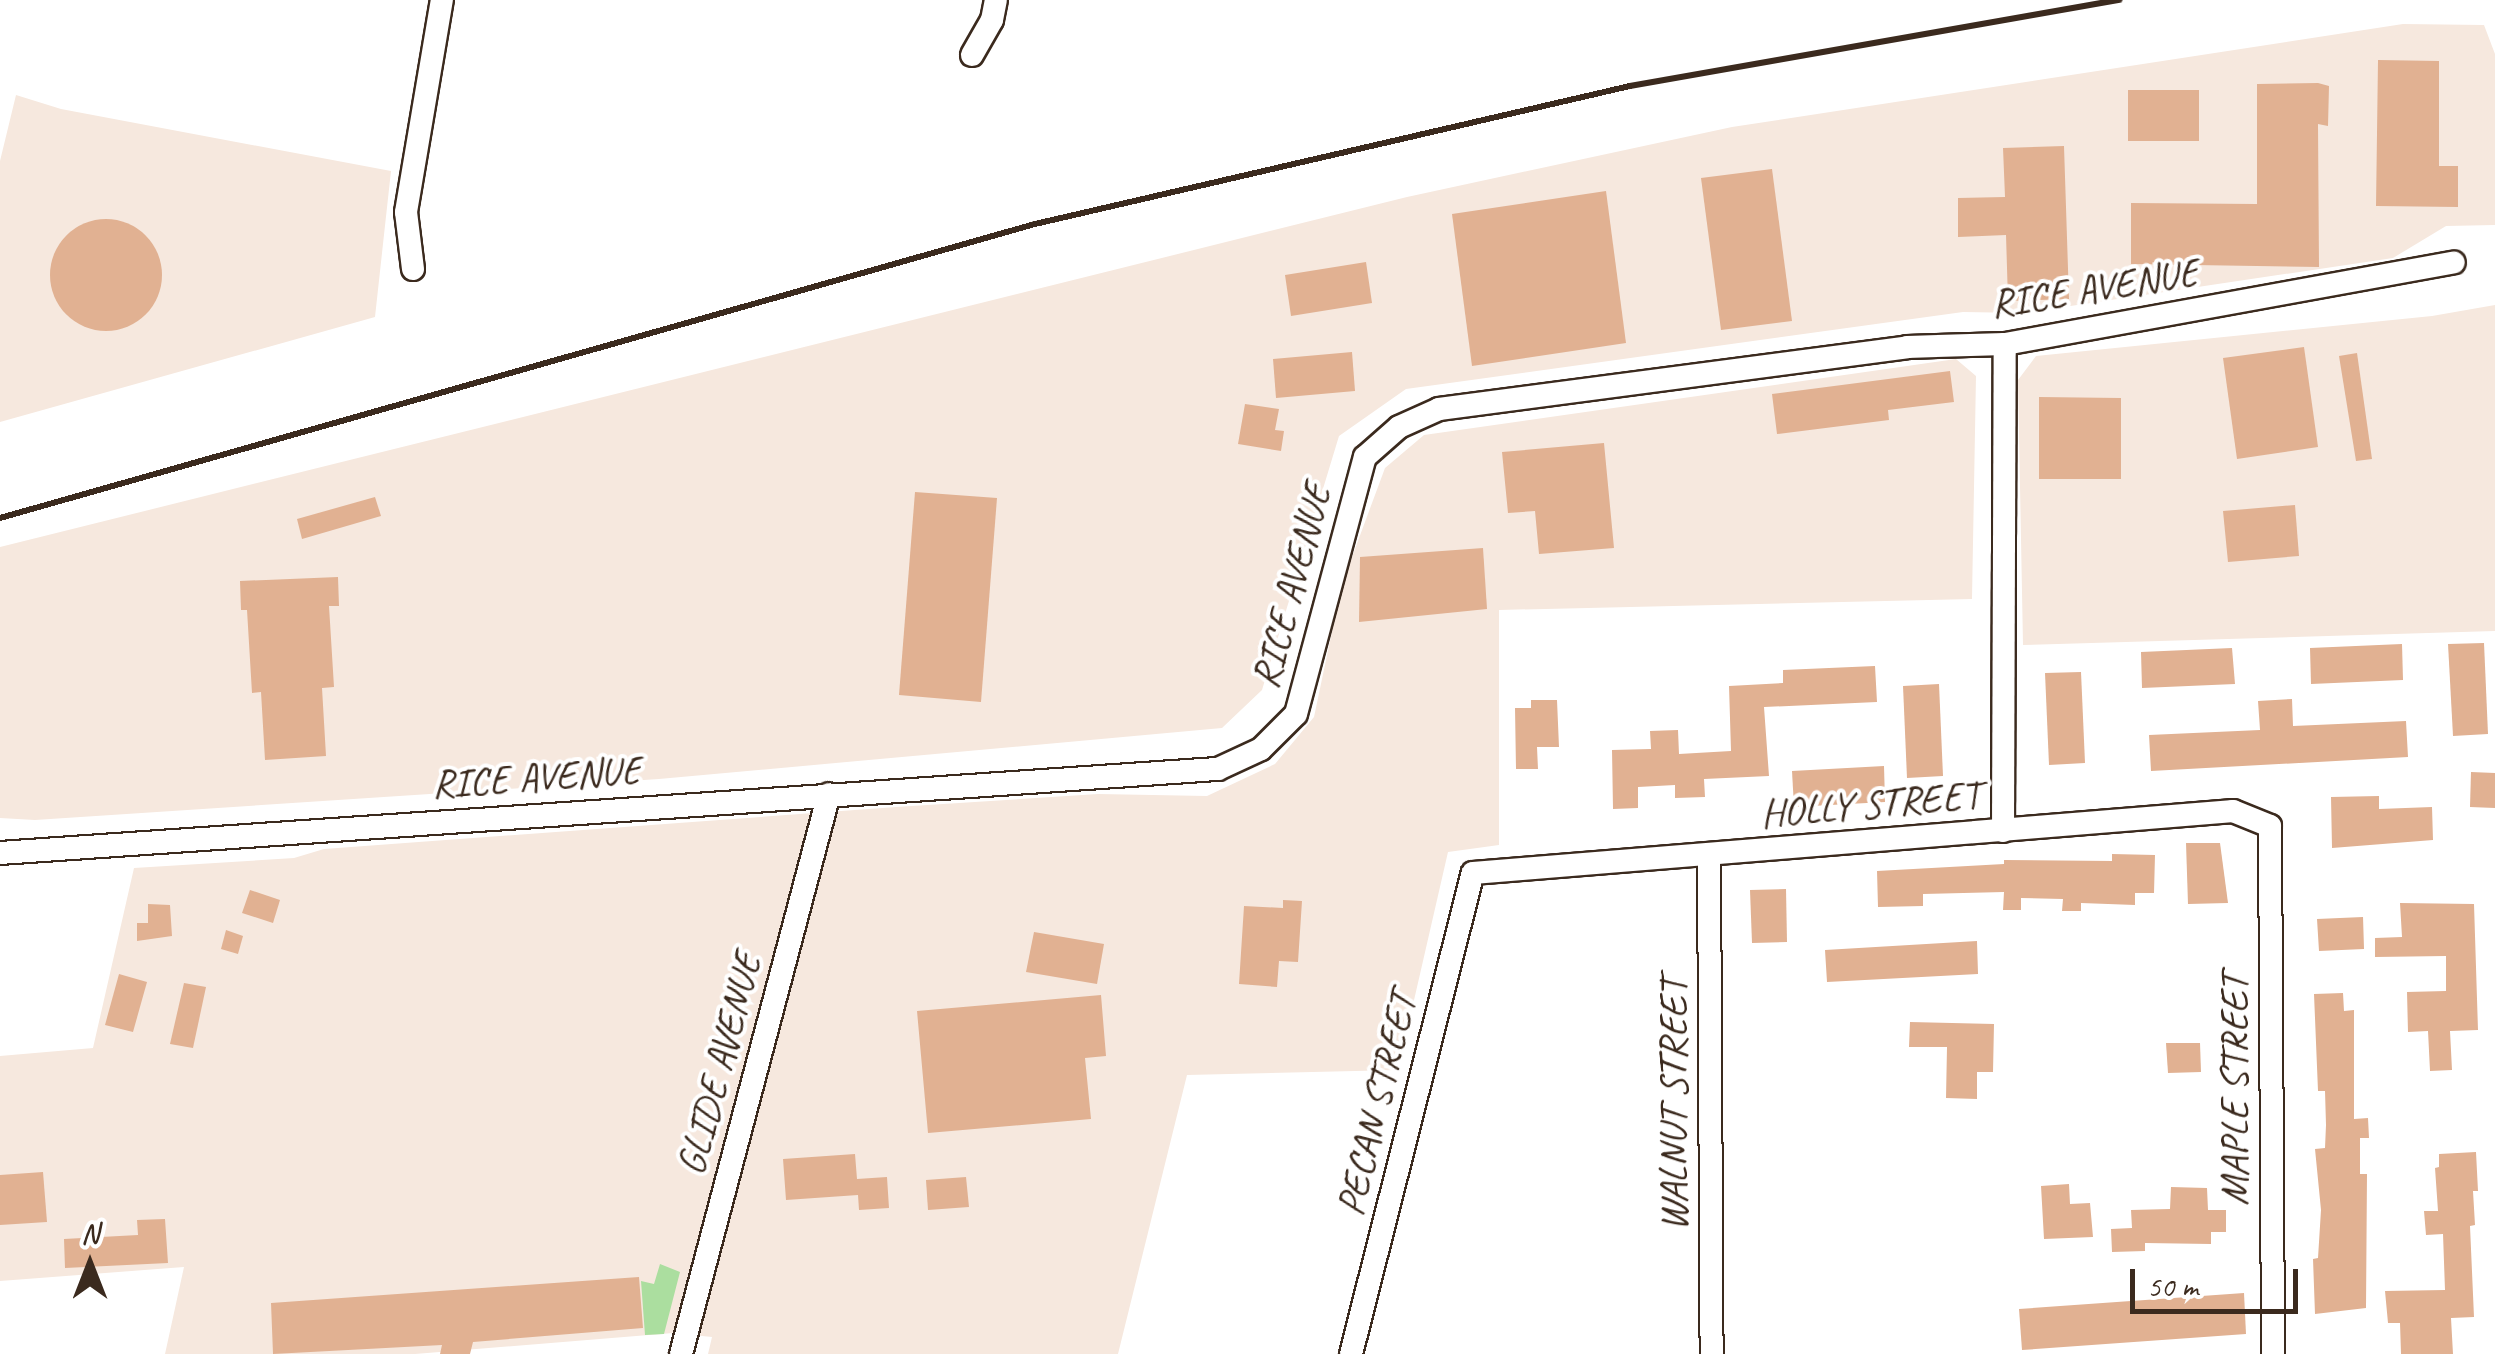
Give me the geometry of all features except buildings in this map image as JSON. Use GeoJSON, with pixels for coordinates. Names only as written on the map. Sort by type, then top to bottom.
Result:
{"type":"FeatureCollection","features":[{"type":"Feature","properties":{"kind":"street"},"geometry":{"type":"LineString","coordinates":[[413,269],[406,212],[442,0]]}},
{"type":"Feature","properties":{"kind":"street"},"geometry":{"type":"LineString","coordinates":[[972,55],[992,20],[996,0]]}},
{"type":"Feature","properties":{"kind":"street","name":"RICE AVENUE"},"geometry":{"type":"LineString","coordinates":[[0,853],[1218,768],[1260,749],[1296,714],[1366,458],[1399,427],[1438,409],[1907,346],[2005,344],[2454,262]]}},
{"type":"Feature","properties":{"kind":"street"},"geometry":{"type":"LineString","coordinates":[[2002,831],[2005,344]]}},
{"type":"Feature","properties":{"kind":"street","name":"GLIDE AVENUE"},"geometry":{"type":"LineString","coordinates":[[681,1354],[829,794]]}},
{"type":"Feature","properties":{"kind":"street","name":"HOLLY STREET"},"geometry":{"type":"LineString","coordinates":[[1473,873],[2233,812],[2270,826]]}},
{"type":"Feature","properties":{"kind":"street","name":"MAPLE STREET"},"geometry":{"type":"LineString","coordinates":[[2270,826],[2273,1354]]}},
{"type":"Feature","properties":{"kind":"street","name":"WALNUT STREET"},"geometry":{"type":"LineString","coordinates":[[1709,855],[1712,1354]]}},
{"type":"Feature","properties":{"kind":"street","name":"PECAN STREET"},"geometry":{"type":"LineString","coordinates":[[1351,1354],[1473,873]]}},
{"type":"Feature","properties":{"kind":"shaded area"},"geometry":{"type":"Polygon","coordinates":[[[2403,24],[2484,25],[2495,54],[2495,225],[2446,226],[2393,258],[2023,313],[1963,312],[1406,389],[1339,436],[1262,690],[1222,728],[659,779],[35,820],[0,818],[0,547],[1407,197],[1732,127],[2403,24]]]}},
{"type":"Feature","properties":{"kind":"shaded area"},"geometry":{"type":"Polygon","coordinates":[[[16,95],[61,109],[391,171],[375,317],[0,422],[0,161],[16,95]]]}},
{"type":"Feature","properties":{"kind":"shaded area"},"geometry":{"type":"Polygon","coordinates":[[[2495,305],[2495,631],[2023,645],[2018,380],[2036,356],[2432,316],[2495,305]]]}},
{"type":"Feature","properties":{"kind":"shaded area"},"geometry":{"type":"Polygon","coordinates":[[[1956,359],[1976,376],[1972,599],[1499,610],[1499,845],[1448,852],[1398,1070],[1187,1075],[1118,1354],[708,1354],[712,1337],[673,1333],[415,1354],[165,1354],[184,1267],[0,1281],[0,1056],[93,1048],[134,868],[294,858],[324,849],[896,807],[1098,794],[1207,796],[1275,764],[1314,717],[1342,584],[1385,468],[1424,435],[1956,359]]]}},
{"type":"Feature","properties":{"kind":"green space"},"geometry":{"type":"Polygon","coordinates":[[[660,1264],[680,1272],[664,1334],[645,1335],[641,1281],[654,1284],[660,1264]]]}},
{"type":"Feature","properties":{"kind":"railway"},"geometry":{"type":"LineString","coordinates":[[0,518],[1035,224],[1630,86],[2120,0]]}}]}
